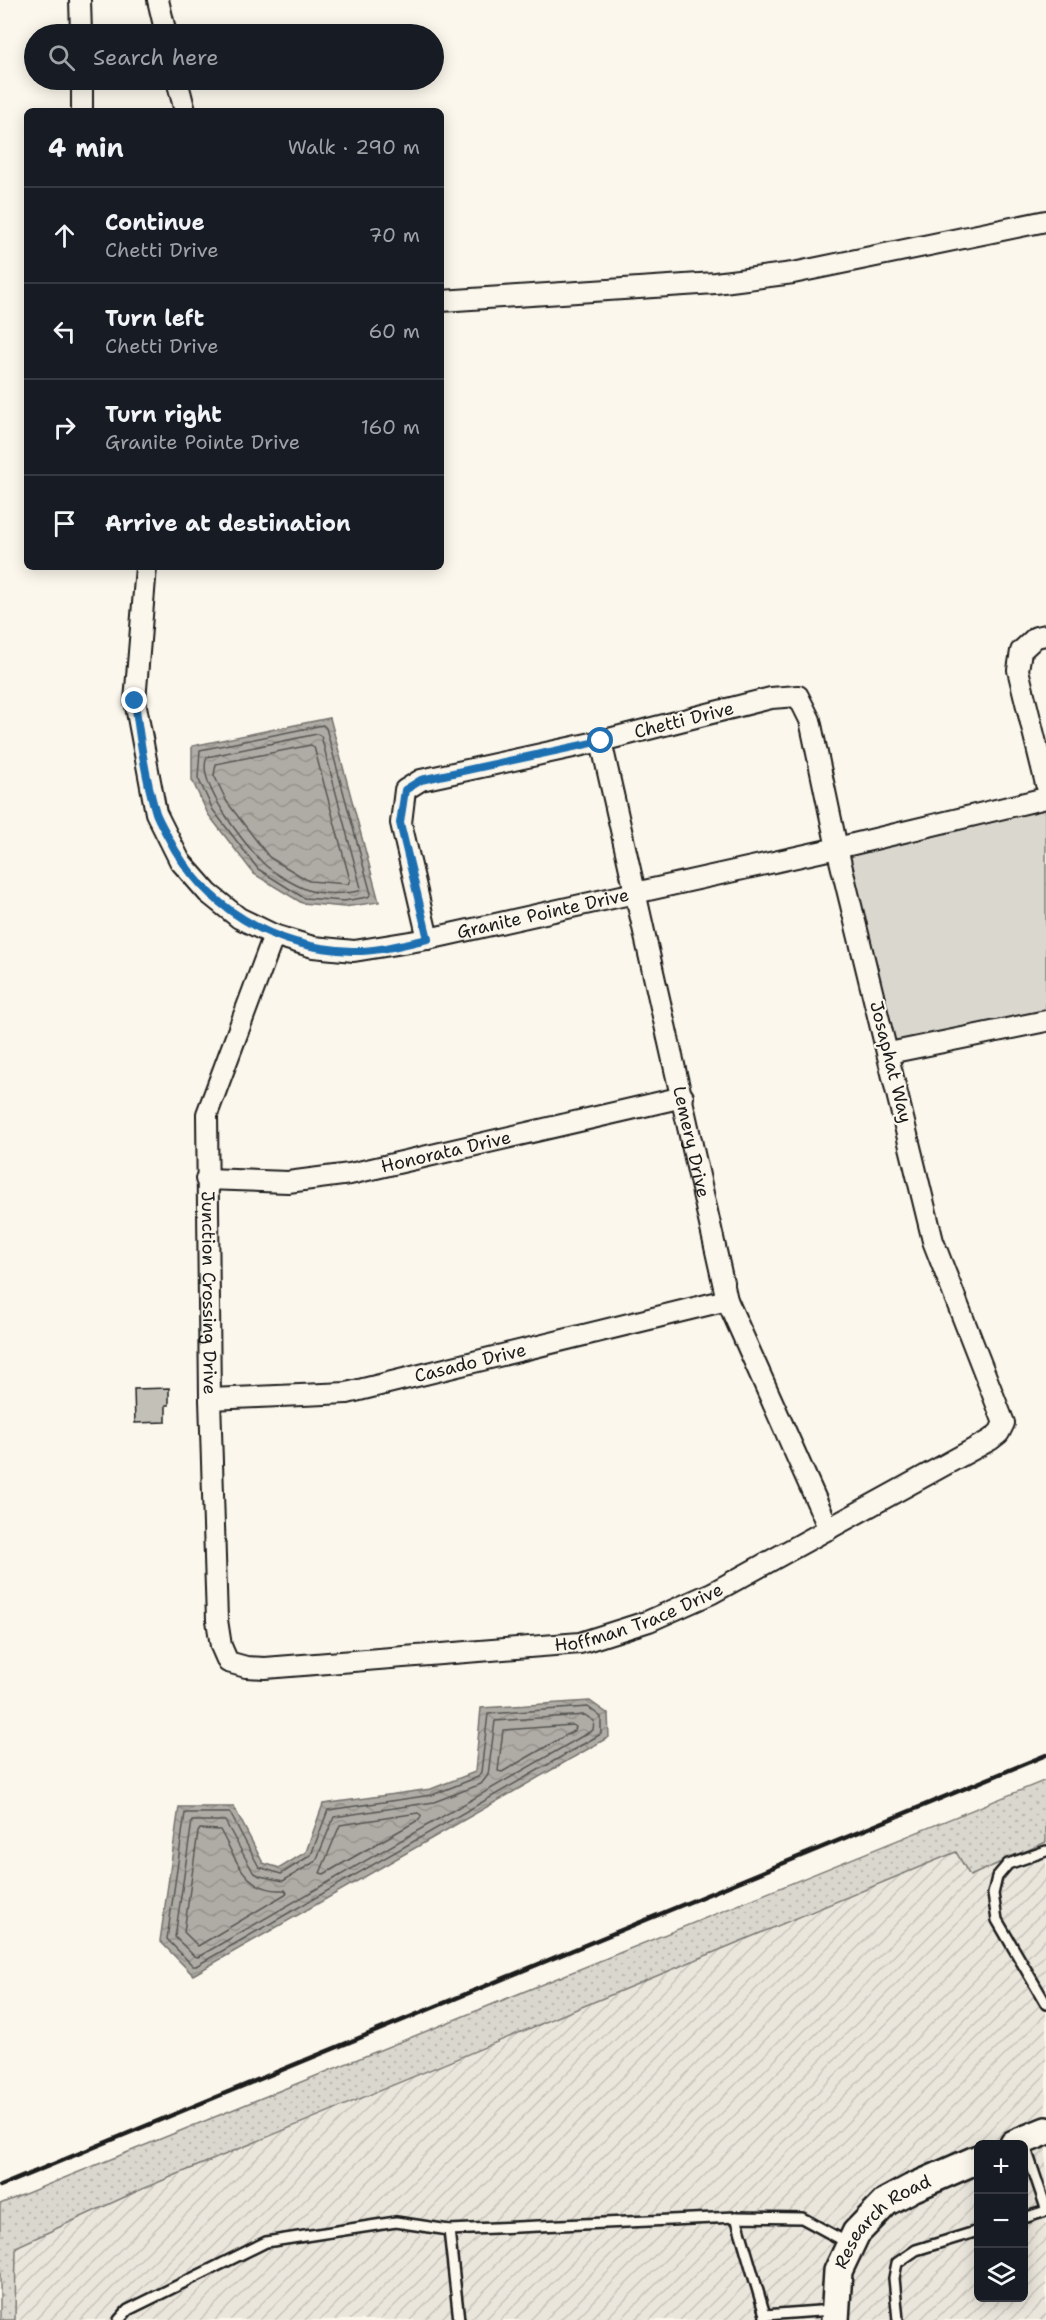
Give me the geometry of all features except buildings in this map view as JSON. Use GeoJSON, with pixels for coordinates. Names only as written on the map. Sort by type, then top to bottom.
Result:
{"type":"FeatureCollection","features":[{"type":"Feature","properties":{"kind":"street"},"geometry":{"type":"LineString","coordinates":[[80,0],[81,24]]}},
{"type":"Feature","properties":{"kind":"street"},"geometry":{"type":"LineString","coordinates":[[158,0],[164,24]]}},
{"type":"Feature","properties":{"kind":"street"},"geometry":{"type":"LineString","coordinates":[[82,90],[82,108]]}},
{"type":"Feature","properties":{"kind":"street"},"geometry":{"type":"LineString","coordinates":[[180,90],[184,108]]}},
{"type":"Feature","properties":{"kind":"street"},"geometry":{"type":"LineString","coordinates":[[444,301],[715,283],[803,271],[1046,221]]}},
{"type":"Feature","properties":{"kind":"street","name":"Granite Pointe Drive"},"geometry":{"type":"LineString","coordinates":[[146,570],[135,701],[156,813],[180,861],[208,893],[239,918],[274,935],[313,947],[354,951],[428,939],[837,848],[1046,798]]}},
{"type":"Feature","properties":{"kind":"street"},"geometry":{"type":"LineString","coordinates":[[1046,635],[1036,638],[1021,651],[1018,669],[1046,784]]}},
{"type":"Feature","properties":{"kind":"street","name":"Chetti Drive"},"geometry":{"type":"LineString","coordinates":[[428,939],[400,823],[405,790],[421,780],[601,741],[771,698],[798,696]]}},
{"type":"Feature","properties":{"kind":"street","name":"Josaphat Way"},"geometry":{"type":"LineString","coordinates":[[798,696],[810,720],[837,848],[933,1240],[1004,1423]]}},
{"type":"Feature","properties":{"kind":"street","name":"Lemery Drive"},"geometry":{"type":"LineString","coordinates":[[601,741],[727,1300],[829,1528]]}},
{"type":"Feature","properties":{"kind":"street","name":"Junction Crossing Drive"},"geometry":{"type":"LineString","coordinates":[[228,1662],[220,1646],[217,1620],[210,1399],[207,1114],[274,935]]}},
{"type":"Feature","properties":{"kind":"street"},"geometry":{"type":"LineString","coordinates":[[889,1053],[1046,1021]]}},
{"type":"Feature","properties":{"kind":"street","name":"Honorata Drive"},"geometry":{"type":"LineString","coordinates":[[206,1179],[288,1182],[350,1174],[683,1097]]}},
{"type":"Feature","properties":{"kind":"street","name":"Casado Drive"},"geometry":{"type":"LineString","coordinates":[[210,1399],[347,1393],[727,1300]]}},
{"type":"Feature","properties":{"kind":"street","name":"Hoffman Trace Drive"},"geometry":{"type":"LineString","coordinates":[[228,1662],[246,1667],[265,1668],[580,1643],[650,1621],[712,1593],[990,1440],[999,1433],[1004,1423]]}},
{"type":"Feature","properties":{"kind":"street","name":"Research Road"},"geometry":{"type":"LineString","coordinates":[[835,2315],[838,2271],[856,2233],[886,2202],[974,2161]]}},
{"type":"Feature","properties":{"kind":"lane"},"geometry":{"type":"LineString","coordinates":[[1046,1851],[1008,1864],[998,1877],[993,1894],[997,1920],[1046,2004]]}},
{"type":"Feature","properties":{"kind":"lane"},"geometry":{"type":"LineString","coordinates":[[1028,2139],[1046,2210],[1028,2216]]}},
{"type":"Feature","properties":{"kind":"lane"},"geometry":{"type":"LineString","coordinates":[[119,2320],[128,2310],[266,2242],[396,2222],[449,2230],[736,2217],[802,2217],[850,2244]]}},
{"type":"Feature","properties":{"kind":"lane"},"geometry":{"type":"LineString","coordinates":[[736,2217],[765,2317],[835,2315]]}},
{"type":"Feature","properties":{"kind":"lane"},"geometry":{"type":"LineString","coordinates":[[449,2230],[459,2320]]}},
{"type":"Feature","properties":{"kind":"lane"},"geometry":{"type":"LineString","coordinates":[[898,2320],[894,2278],[897,2263],[916,2250],[974,2232]]}},
{"type":"Feature","properties":{"kind":"shaded area"},"geometry":{"type":"Polygon","coordinates":[[[1046,798],[1046,1021],[889,1053],[837,848],[1046,798]]]}},
{"type":"Feature","properties":{"kind":"shaded area"},"geometry":{"type":"Polygon","coordinates":[[[1046,1780],[1046,1842],[970,1876],[956,1852],[142,2189],[16,2247],[15,2320],[0,2320],[0,2204],[1046,1780]]]}},
{"type":"Feature","properties":{"kind":"shaded area"},"geometry":{"type":"Polygon","coordinates":[[[1046,1842],[1046,2320],[15,2320],[16,2247],[142,2189],[956,1851],[970,1876],[1046,1842]]]}},
{"type":"Feature","properties":{"kind":"water"},"geometry":{"type":"Polygon","coordinates":[[[330,718],[379,902],[344,907],[302,903],[254,874],[208,814],[192,780],[192,746],[330,718]]]}},
{"type":"Feature","properties":{"kind":"water"},"geometry":{"type":"Polygon","coordinates":[[[590,1701],[608,1714],[609,1737],[193,1975],[160,1941],[179,1807],[234,1807],[263,1863],[280,1868],[306,1852],[323,1804],[431,1789],[475,1772],[481,1708],[590,1701]]]}},
{"type":"Feature","properties":{"kind":"railway"},"geometry":{"type":"LineString","coordinates":[[0,2186],[1046,1755]]}},
{"type":"Feature","properties":{"kind":"route"},"geometry":{"type":"LineString","coordinates":[[135,701],[156,813],[180,861],[208,893],[239,918],[274,935],[313,947],[354,951],[428,939],[400,823],[405,790],[421,780],[601,741]]}}]}
